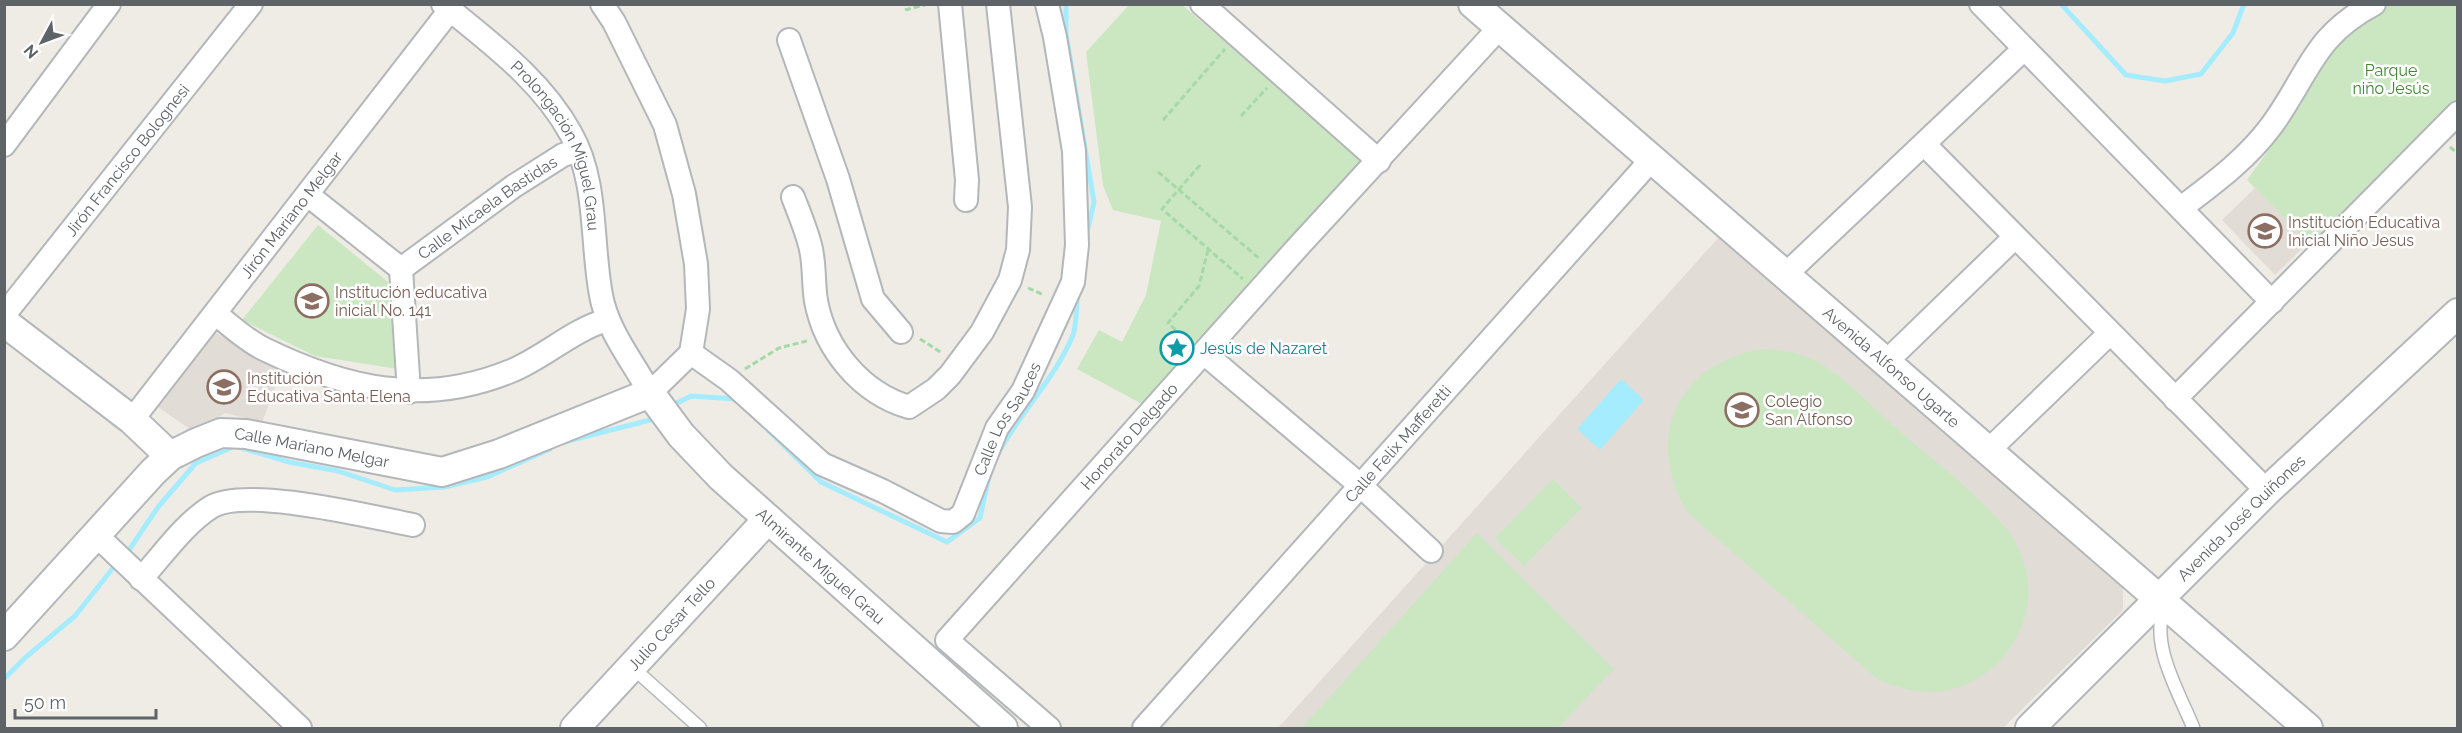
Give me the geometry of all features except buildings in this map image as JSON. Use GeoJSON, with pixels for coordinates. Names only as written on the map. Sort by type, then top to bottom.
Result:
{"type":"FeatureCollection","features":[{"type":"Feature","properties":{"kind":"street"},"geometry":{"type":"LineString","coordinates":[[4,145],[109,4]]}},
{"type":"Feature","properties":{"kind":"street","name":"Jirón Francisco Bolognesi"},"geometry":{"type":"LineString","coordinates":[[4,315],[250,4]]}},
{"type":"Feature","properties":{"kind":"street"},"geometry":{"type":"LineString","coordinates":[[602,4],[614,22],[665,125],[684,194],[696,264],[698,309],[691,353],[650,393]]}},
{"type":"Feature","properties":{"kind":"street"},"geometry":{"type":"LineString","coordinates":[[950,4],[967,180],[966,200]]}},
{"type":"Feature","properties":{"kind":"street"},"geometry":{"type":"LineString","coordinates":[[793,197],[811,246],[816,301],[826,336],[858,381],[894,402],[909,407],[936,389],[959,364],[981,332],[1010,280],[1018,250],[1020,207],[998,4]]}},
{"type":"Feature","properties":{"kind":"street","name":"Calle Los Sauces"},"geometry":{"type":"LineString","coordinates":[[691,353],[729,380],[822,464],[883,491],[941,521],[953,522],[963,514],[997,428],[1023,391],[1073,282],[1077,244],[1074,151],[1055,37],[1047,4]]}},
{"type":"Feature","properties":{"kind":"street"},"geometry":{"type":"LineString","coordinates":[[1202,4],[1379,161]]}},
{"type":"Feature","properties":{"kind":"street","name":"Avenida Alfonso Ugarte"},"geometry":{"type":"LineString","coordinates":[[1473,4],[2162,600],[2302,727]]}},
{"type":"Feature","properties":{"kind":"street"},"geometry":{"type":"LineString","coordinates":[[1981,4],[2272,302]]}},
{"type":"Feature","properties":{"kind":"street"},"geometry":{"type":"LineString","coordinates":[[2181,208],[2236,167],[2273,124],[2313,55],[2329,35],[2350,17],[2374,4]]}},
{"type":"Feature","properties":{"kind":"street","name":"Prolongación Miguel Grau"},"geometry":{"type":"LineString","coordinates":[[446,7],[496,47],[539,90],[571,133],[586,171],[601,296],[607,320],[650,393]]}},
{"type":"Feature","properties":{"kind":"street","name":"Jirón Mariano Melgar"},"geometry":{"type":"LineString","coordinates":[[132,420],[308,195],[446,7]]}},
{"type":"Feature","properties":{"kind":"street","name":"Honorato Delgado"},"geometry":{"type":"LineString","coordinates":[[1049,729],[947,640],[1198,349],[1379,161],[1500,27]]}},
{"type":"Feature","properties":{"kind":"street"},"geometry":{"type":"LineString","coordinates":[[789,40],[838,179],[873,298],[901,332]]}},
{"type":"Feature","properties":{"kind":"street"},"geometry":{"type":"LineString","coordinates":[[1785,274],[2024,49]]}},
{"type":"Feature","properties":{"kind":"street"},"geometry":{"type":"LineString","coordinates":[[2175,399],[2457,113]]}},
{"type":"Feature","properties":{"kind":"street"},"geometry":{"type":"LineString","coordinates":[[1924,144],[2267,491]]}},
{"type":"Feature","properties":{"kind":"street","name":"Calle Micaela Bastidas"},"geometry":{"type":"LineString","coordinates":[[401,269],[514,186],[563,154],[578,150]]}},
{"type":"Feature","properties":{"kind":"street","name":"Calle Felix Mafferetti"},"geometry":{"type":"LineString","coordinates":[[1144,729],[1652,159]]}},
{"type":"Feature","properties":{"kind":"street"},"geometry":{"type":"LineString","coordinates":[[308,195],[401,269],[409,392]]}},
{"type":"Feature","properties":{"kind":"street"},"geometry":{"type":"LineString","coordinates":[[1886,362],[2016,237]]}},
{"type":"Feature","properties":{"kind":"street","name":"Avenida José Quiñones"},"geometry":{"type":"LineString","coordinates":[[2030,729],[2162,600],[2267,491],[2457,313]]}},
{"type":"Feature","properties":{"kind":"street"},"geometry":{"type":"LineString","coordinates":[[216,314],[262,349],[359,386],[409,392],[447,390],[477,383],[511,371],[544,354],[588,325],[607,320]]}},
{"type":"Feature","properties":{"kind":"street"},"geometry":{"type":"LineString","coordinates":[[4,322],[132,420],[171,456]]}},
{"type":"Feature","properties":{"kind":"street"},"geometry":{"type":"LineString","coordinates":[[1989,450],[2110,333]]}},
{"type":"Feature","properties":{"kind":"street"},"geometry":{"type":"LineString","coordinates":[[1198,349],[1361,486],[1431,551]]}},
{"type":"Feature","properties":{"kind":"street","name":"Calle Mariano Melgar"},"geometry":{"type":"LineString","coordinates":[[4,636],[95,534],[171,456],[221,433],[246,434],[442,472],[499,454],[650,393]]}},
{"type":"Feature","properties":{"kind":"street","name":"Almirante Miguel Grau"},"geometry":{"type":"LineString","coordinates":[[650,393],[656,405],[721,477],[1003,729]]}},
{"type":"Feature","properties":{"kind":"street"},"geometry":{"type":"LineString","coordinates":[[141,579],[187,529],[212,507],[236,499],[316,507],[414,525]]}},
{"type":"Feature","properties":{"kind":"street","name":"Julio Cesar Tello"},"geometry":{"type":"LineString","coordinates":[[575,729],[768,519]]}},
{"type":"Feature","properties":{"kind":"street"},"geometry":{"type":"LineString","coordinates":[[95,534],[300,729]]}},
{"type":"Feature","properties":{"kind":"lane"},"geometry":{"type":"LineString","coordinates":[[2162,600],[2160,628],[2163,652],[2193,727]]}},
{"type":"Feature","properties":{"kind":"lane"},"geometry":{"type":"LineString","coordinates":[[632,667],[700,729]]}},
{"type":"Feature","properties":{"kind":"path"},"geometry":{"type":"LineString","coordinates":[[905,10],[928,4]]}},
{"type":"Feature","properties":{"kind":"path"},"geometry":{"type":"LineString","coordinates":[[1163,120],[1226,47]]}},
{"type":"Feature","properties":{"kind":"path"},"geometry":{"type":"LineString","coordinates":[[1242,116],[1271,85]]}},
{"type":"Feature","properties":{"kind":"path"},"geometry":{"type":"LineString","coordinates":[[1200,165],[1162,209],[1246,282]]}},
{"type":"Feature","properties":{"kind":"path"},"geometry":{"type":"LineString","coordinates":[[1158,172],[1264,262]]}},
{"type":"Feature","properties":{"kind":"path"},"geometry":{"type":"LineString","coordinates":[[1198,349],[1168,323],[1199,286],[1209,249]]}},
{"type":"Feature","properties":{"kind":"path"},"geometry":{"type":"LineString","coordinates":[[1010,280],[1064,304]]}},
{"type":"Feature","properties":{"kind":"path"},"geometry":{"type":"LineString","coordinates":[[901,332],[923,340],[959,364]]}},
{"type":"Feature","properties":{"kind":"path"},"geometry":{"type":"LineString","coordinates":[[729,380],[779,348],[826,336]]}},
{"type":"Feature","properties":{"kind":"shaded area","name":"Institución Educativa Inicial Niño Jesus"},"geometry":{"type":"Polygon","coordinates":[[[2255,188],[2309,242],[2275,275],[2222,220],[2255,188]]]}},
{"type":"Feature","properties":{"kind":"shaded area","name":"Colegio San Alfonso"},"geometry":{"type":"Polygon","coordinates":[[[1719,237],[2123,584],[2123,610],[2003,728],[1278,728],[1719,237]]]}},
{"type":"Feature","properties":{"kind":"shaded area","name":"Institución Educativa Santa Elena"},"geometry":{"type":"Polygon","coordinates":[[[214,332],[283,368],[262,422],[225,413],[194,432],[158,407],[214,332]]]}},
{"type":"Feature","properties":{"kind":"green space"},"geometry":{"type":"Polygon","coordinates":[[[1129,5],[1182,5],[1363,160],[1144,405],[1077,369],[1099,330],[1122,342],[1146,295],[1161,221],[1113,210],[1103,185],[1086,52],[1129,5]]]}},
{"type":"Feature","properties":{"kind":"green space","name":"Parque niño Jesús"},"geometry":{"type":"Polygon","coordinates":[[[2388,5],[2457,5],[2457,107],[2314,248],[2247,180],[2301,105],[2327,52],[2349,27],[2388,5]]]}},
{"type":"Feature","properties":{"kind":"green space"},"geometry":{"type":"Polygon","coordinates":[[[318,225],[393,286],[398,369],[315,356],[242,320],[318,225]]]}},
{"type":"Feature","properties":{"kind":"green space"},"geometry":{"type":"Polygon","coordinates":[[[1761,349],[1804,356],[1818,362],[1838,376],[1966,487],[1993,513],[2011,535],[2024,563],[2028,586],[2027,608],[2010,649],[1995,666],[1977,679],[1957,688],[1919,692],[1877,679],[1688,513],[1675,486],[1668,459],[1669,433],[1676,409],[1689,388],[1707,371],[1732,357],[1761,349]]]}},
{"type":"Feature","properties":{"kind":"green space"},"geometry":{"type":"Polygon","coordinates":[[[1553,479],[1582,508],[1524,566],[1495,538],[1553,479]]]}},
{"type":"Feature","properties":{"kind":"green space"},"geometry":{"type":"Polygon","coordinates":[[[1477,533],[1614,669],[1558,728],[1302,728],[1477,533]]]}},
{"type":"Feature","properties":{"kind":"water"},"geometry":{"type":"Polygon","coordinates":[[[1621,379],[1644,400],[1600,450],[1577,429],[1621,379]]]}},
{"type":"Feature","properties":{"kind":"waterway"},"geometry":{"type":"LineString","coordinates":[[1066,4],[1066,34],[1094,202],[1086,237]]}},
{"type":"Feature","properties":{"kind":"waterway"},"geometry":{"type":"LineString","coordinates":[[2061,4],[2126,75],[2165,81],[2201,74],[2233,33],[2244,4]]}},
{"type":"Feature","properties":{"kind":"waterway"},"geometry":{"type":"LineString","coordinates":[[998,454],[1066,351],[1073,335],[1078,293]]}},
{"type":"Feature","properties":{"kind":"waterway"},"geometry":{"type":"LineString","coordinates":[[671,406],[691,396],[737,399]]}},
{"type":"Feature","properties":{"kind":"waterway"},"geometry":{"type":"LineString","coordinates":[[754,416],[821,482],[947,542],[980,518],[989,476]]}},
{"type":"Feature","properties":{"kind":"waterway"},"geometry":{"type":"LineString","coordinates":[[564,442],[654,419]]}},
{"type":"Feature","properties":{"kind":"waterway"},"geometry":{"type":"LineString","coordinates":[[127,553],[158,507],[196,463],[235,446],[289,462],[338,471],[395,490],[444,487],[487,477],[550,449]]}},
{"type":"Feature","properties":{"kind":"waterway"},"geometry":{"type":"LineString","coordinates":[[4,679],[26,657],[75,616],[113,568]]}},
{"type":"Feature","properties":{"kind":"place","name":"Institución Educativa Inicial Niño Jesus"},"geometry":{"type":"Point","coordinates":[2265,231]}},
{"type":"Feature","properties":{"kind":"place","name":"Institución educativa inicial No. 141"},"geometry":{"type":"Point","coordinates":[312,301]}},
{"type":"Feature","properties":{"kind":"place","name":"Jesús de Nazaret"},"geometry":{"type":"Point","coordinates":[1177,348]}},
{"type":"Feature","properties":{"kind":"place","name":"Institución Educativa Santa Elena"},"geometry":{"type":"Point","coordinates":[224,387]}},
{"type":"Feature","properties":{"kind":"place","name":"Colegio San Alfonso"},"geometry":{"type":"Point","coordinates":[1742,410]}}]}
